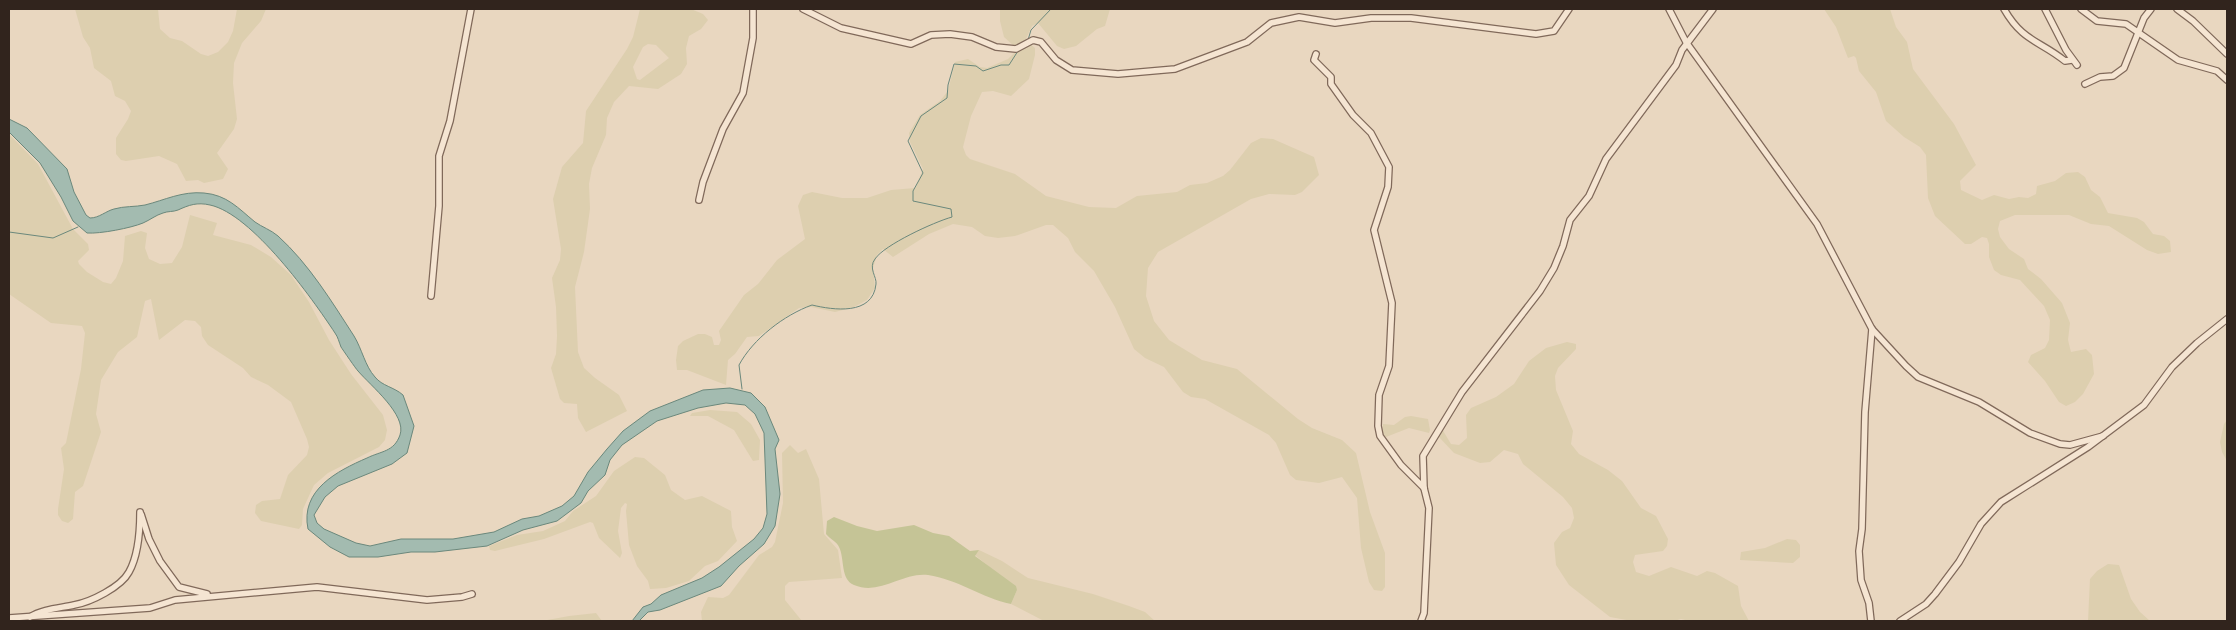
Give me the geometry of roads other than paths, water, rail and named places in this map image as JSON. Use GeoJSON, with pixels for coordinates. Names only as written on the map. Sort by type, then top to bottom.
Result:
{"type":"FeatureCollection","features":[{"type":"Feature","properties":{"kind":"street"},"geometry":{"type":"LineString","coordinates":[[431,296],[439,206],[440,156],[450,121],[471,9]]}},
{"type":"Feature","properties":{"kind":"street"},"geometry":{"type":"LineString","coordinates":[[699,200],[703,182],[724,129],[743,93],[753,38],[753,9]]}},
{"type":"Feature","properties":{"kind":"street"},"geometry":{"type":"LineString","coordinates":[[804,9],[841,28],[910,44],[931,35],[950,34],[972,37],[996,47],[1016,49],[1034,40],[1041,42],[1056,60],[1072,70],[1118,74],[1175,69],[1247,42],[1271,23],[1299,17],[1335,23],[1371,18],[1411,18],[1536,34],[1554,31],[1569,9]]}},
{"type":"Feature","properties":{"kind":"street"},"geometry":{"type":"LineString","coordinates":[[1668,9],[1688,43],[1817,224],[1872,329],[1918,377],[1978,402],[2030,433],[2060,444],[2070,445],[2102,436]]}},
{"type":"Feature","properties":{"kind":"street"},"geometry":{"type":"LineString","coordinates":[[1421,621],[1424,613],[1429,517],[1429,508],[1424,488],[1423,456],[1462,392],[1540,291],[1554,268],[1564,246],[1570,220],[1589,196],[1606,159],[1624,137],[1631,122],[1676,65],[1688,43],[1713,9]]}},
{"type":"Feature","properties":{"kind":"street"},"geometry":{"type":"LineString","coordinates":[[2004,9],[2026,37],[2055,53],[2065,61],[2072,60]]}},
{"type":"Feature","properties":{"kind":"street"},"geometry":{"type":"LineString","coordinates":[[2045,9],[2072,60],[2077,65]]}},
{"type":"Feature","properties":{"kind":"street"},"geometry":{"type":"LineString","coordinates":[[2081,9],[2097,21],[2126,24],[2178,60],[2218,71],[2227,80]]}},
{"type":"Feature","properties":{"kind":"street"},"geometry":{"type":"LineString","coordinates":[[2085,84],[2100,77],[2113,76],[2124,68],[2138,33],[2151,9]]}},
{"type":"Feature","properties":{"kind":"street"},"geometry":{"type":"LineString","coordinates":[[2178,9],[2194,21],[2227,54]]}},
{"type":"Feature","properties":{"kind":"street"},"geometry":{"type":"LineString","coordinates":[[1316,54],[1314,60],[1316,64],[1324,68],[1331,77],[1331,84],[1352,115],[1371,133],[1389,167],[1388,187],[1374,230],[1392,303],[1389,366],[1379,395],[1378,426],[1380,436],[1401,465],[1424,488]]}},
{"type":"Feature","properties":{"kind":"street"},"geometry":{"type":"LineString","coordinates":[[1900,621],[1926,604],[1935,594],[1959,562],[1981,524],[2001,502],[2102,436],[2144,404],[2172,367],[2197,343],[2227,319]]}},
{"type":"Feature","properties":{"kind":"street"},"geometry":{"type":"LineString","coordinates":[[1871,621],[1869,603],[1861,580],[1859,551],[1862,529],[1865,412],[1872,329]]}},
{"type":"Feature","properties":{"kind":"street"},"geometry":{"type":"LineString","coordinates":[[30,617],[36,612],[78,605],[96,599],[123,580],[132,566],[140,512],[149,539],[160,561],[179,588],[215,596]]}},
{"type":"Feature","properties":{"kind":"street"},"geometry":{"type":"LineString","coordinates":[[9,618],[150,608],[175,600],[317,586],[427,600],[462,597],[472,594]]}},
{"type":"Feature","properties":{"kind":"waterway"},"geometry":{"type":"LineString","coordinates":[[1028,40],[1031,30],[1051,9]]}},
{"type":"Feature","properties":{"kind":"waterway"},"geometry":{"type":"LineString","coordinates":[[742,389],[739,365],[752,346],[770,329],[801,309],[812,305],[841,309],[860,306],[868,301],[873,294],[876,281],[872,266],[880,253],[910,235],[952,217],[951,209],[913,201],[913,191],[923,173],[908,141],[921,116],[947,98],[948,85],[954,64],[976,66],[983,71],[1001,65],[1009,65],[1018,51]]}},
{"type":"Feature","properties":{"kind":"waterway"},"geometry":{"type":"LineString","coordinates":[[9,232],[53,238],[78,227]]}}]}
